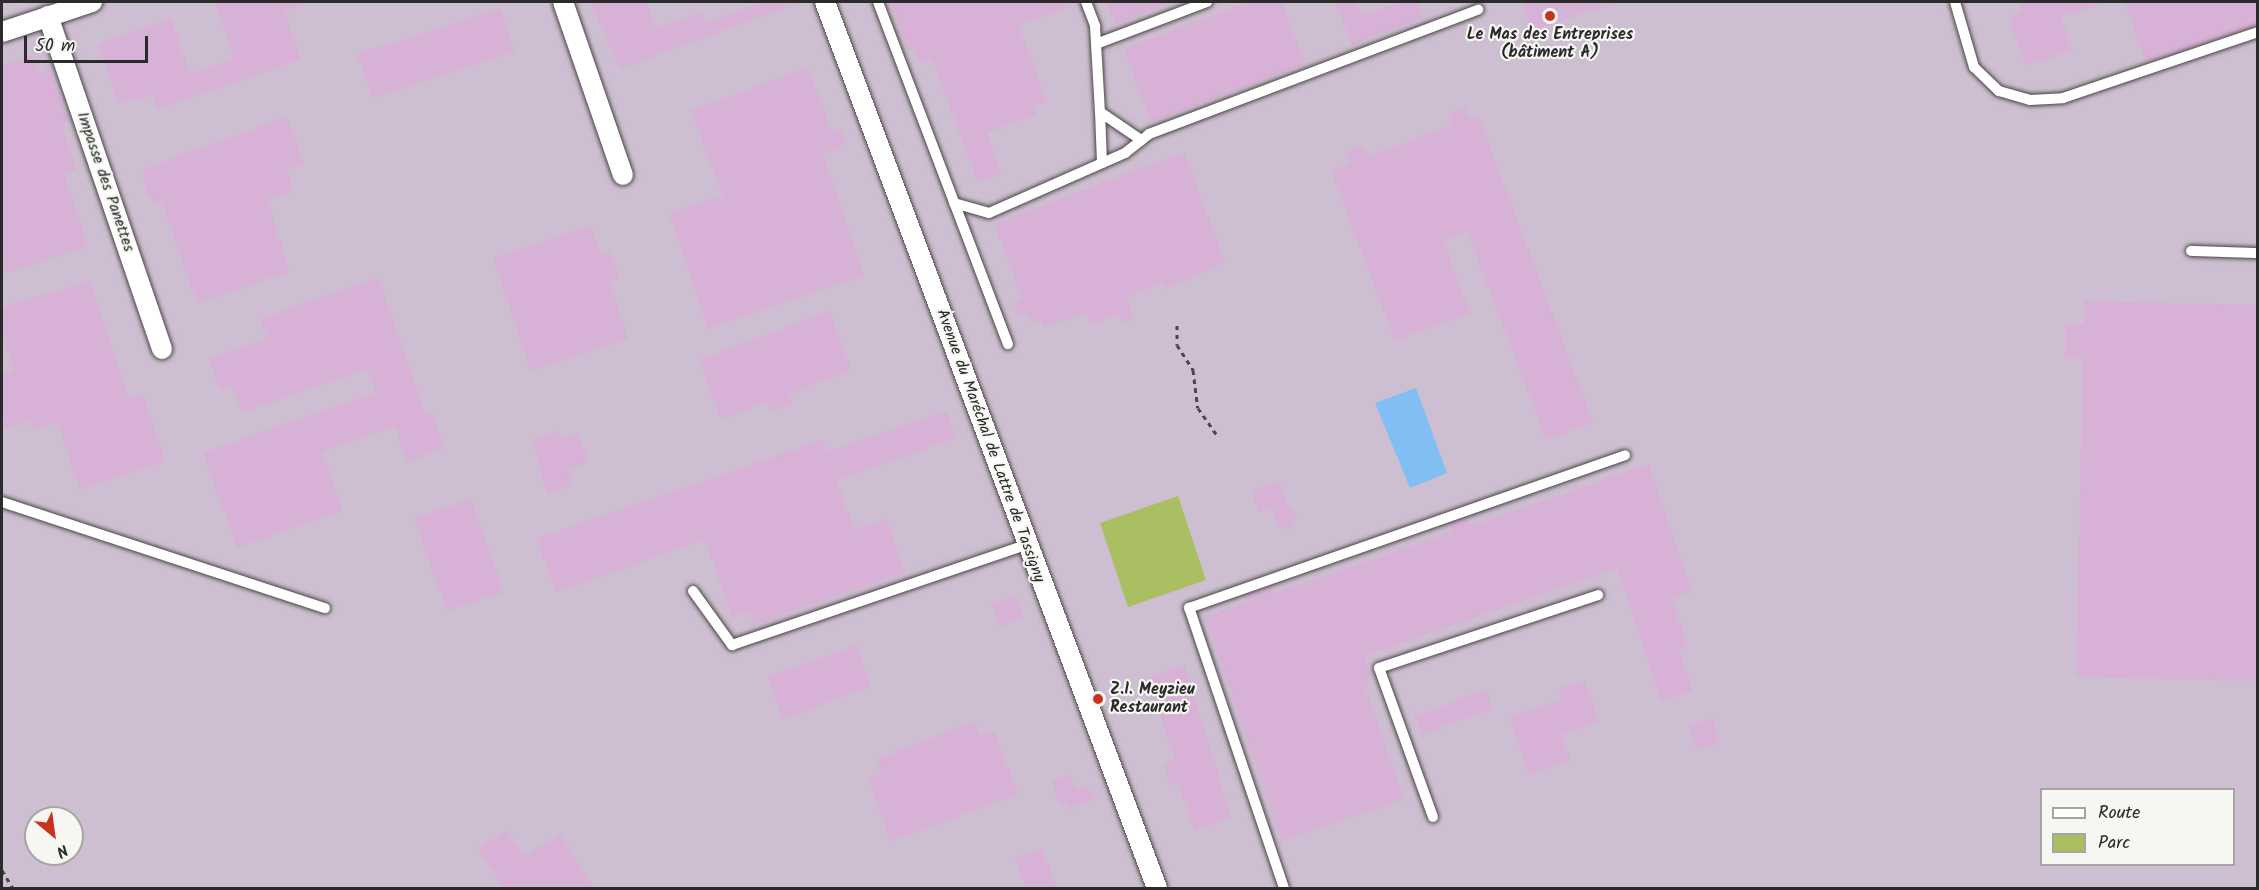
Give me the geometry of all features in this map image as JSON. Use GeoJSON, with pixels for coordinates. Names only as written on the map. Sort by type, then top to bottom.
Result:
{"type":"FeatureCollection","features":[{"type":"Feature","properties":{"kind":"street"},"geometry":{"type":"LineString","coordinates":[[2,32],[92,2]]}},
{"type":"Feature","properties":{"kind":"street"},"geometry":{"type":"LineString","coordinates":[[562,2],[623,175]]}},
{"type":"Feature","properties":{"kind":"street","name":"Avenue du Maréchal de Lattre de Tassigny"},"geometry":{"type":"LineString","coordinates":[[825,2],[1026,545],[1158,888]]}},
{"type":"Feature","properties":{"kind":"street","name":"Impasse des Panettes"},"geometry":{"type":"LineString","coordinates":[[48,16],[162,349]]}},
{"type":"Feature","properties":{"kind":"lane"},"geometry":{"type":"LineString","coordinates":[[878,2],[1008,344]]}},
{"type":"Feature","properties":{"kind":"lane"},"geometry":{"type":"LineString","coordinates":[[1086,2],[1096,44],[1102,163]]}},
{"type":"Feature","properties":{"kind":"lane"},"geometry":{"type":"LineString","coordinates":[[1096,44],[1207,2]]}},
{"type":"Feature","properties":{"kind":"lane"},"geometry":{"type":"LineString","coordinates":[[1955,2],[1974,67],[1999,91],[2030,100],[2063,98],[2258,32]]}},
{"type":"Feature","properties":{"kind":"lane"},"geometry":{"type":"LineString","coordinates":[[954,203],[989,213],[1102,163],[1141,140],[1478,10]]}},
{"type":"Feature","properties":{"kind":"lane"},"geometry":{"type":"LineString","coordinates":[[1100,112],[1141,140]]}},
{"type":"Feature","properties":{"kind":"lane"},"geometry":{"type":"LineString","coordinates":[[2191,251],[2258,253]]}},
{"type":"Feature","properties":{"kind":"lane"},"geometry":{"type":"LineString","coordinates":[[1284,888],[1190,608],[1625,455]]}},
{"type":"Feature","properties":{"kind":"lane"},"geometry":{"type":"LineString","coordinates":[[2,502],[325,608]]}},
{"type":"Feature","properties":{"kind":"lane"},"geometry":{"type":"LineString","coordinates":[[693,591],[732,645],[1026,545]]}},
{"type":"Feature","properties":{"kind":"lane"},"geometry":{"type":"LineString","coordinates":[[1434,817],[1379,668],[1598,595]]}},
{"type":"Feature","properties":{"kind":"path"},"geometry":{"type":"LineString","coordinates":[[1177,325],[1177,345],[1193,370],[1198,408],[1217,435]]}},
{"type":"Feature","properties":{"kind":"path"},"geometry":{"type":"LineString","coordinates":[[2,870],[13,888]]}},
{"type":"Feature","properties":{"kind":"shaded area"},"geometry":{"type":"Polygon","coordinates":[[[2,2],[2257,2],[2257,888],[2,888],[2,2]]]}},
{"type":"Feature","properties":{"kind":"green space"},"geometry":{"type":"Polygon","coordinates":[[[1178,496],[1206,580],[1128,607],[1100,523],[1178,496]]]}},
{"type":"Feature","properties":{"kind":"water"},"geometry":{"type":"Polygon","coordinates":[[[1416,388],[1447,473],[1410,488],[1375,403],[1416,388]]]}},
{"type":"Feature","properties":{"kind":"building"},"geometry":{"type":"Polygon","coordinates":[[[215,2],[309,2],[284,12],[301,59],[157,110],[153,95],[118,103],[98,44],[171,18],[190,74],[234,58],[215,2]]]}},
{"type":"Feature","properties":{"kind":"building"},"geometry":{"type":"Polygon","coordinates":[[[590,2],[646,2],[656,29],[701,12],[705,23],[762,2],[797,3],[620,69],[590,2]]]}},
{"type":"Feature","properties":{"kind":"building"},"geometry":{"type":"Polygon","coordinates":[[[890,2],[1079,2],[1019,26],[1047,101],[1033,106],[1036,115],[987,133],[1002,174],[978,183],[932,59],[920,63],[914,48],[908,50],[890,2]]]}},
{"type":"Feature","properties":{"kind":"building"},"geometry":{"type":"Polygon","coordinates":[[[1107,2],[1172,2],[1172,3],[1115,24],[1107,2]]]}},
{"type":"Feature","properties":{"kind":"building"},"geometry":{"type":"Polygon","coordinates":[[[1248,2],[1282,2],[1305,64],[1151,122],[1124,49],[1248,2]]]}},
{"type":"Feature","properties":{"kind":"building"},"geometry":{"type":"Polygon","coordinates":[[[1335,2],[1356,2],[1362,16],[1401,2],[1417,2],[1423,18],[1352,45],[1335,2]]]}},
{"type":"Feature","properties":{"kind":"building","name":"Le Mas des Entreprises (bâtiment A)"},"geometry":{"type":"Polygon","coordinates":[[[1521,2],[1610,2],[1611,4],[1531,31],[1521,2]]]}},
{"type":"Feature","properties":{"kind":"building"},"geometry":{"type":"Polygon","coordinates":[[[2019,2],[2100,2],[2100,4],[2061,17],[2073,50],[2026,66],[2008,17],[2022,12],[2019,2]]]}},
{"type":"Feature","properties":{"kind":"building"},"geometry":{"type":"Polygon","coordinates":[[[2125,2],[2258,2],[2258,25],[2146,62],[2125,2]]]}},
{"type":"Feature","properties":{"kind":"building"},"geometry":{"type":"Polygon","coordinates":[[[500,9],[515,52],[372,98],[357,54],[500,9]]]}},
{"type":"Feature","properties":{"kind":"building"},"geometry":{"type":"Polygon","coordinates":[[[32,55],[38,73],[49,69],[70,122],[61,125],[76,170],[64,174],[88,246],[2,274],[2,65],[32,55]]]}},
{"type":"Feature","properties":{"kind":"building"},"geometry":{"type":"Polygon","coordinates":[[[808,67],[832,133],[841,130],[846,144],[823,154],[864,275],[708,329],[669,214],[723,196],[691,111],[808,67]]]}},
{"type":"Feature","properties":{"kind":"building"},"geometry":{"type":"Polygon","coordinates":[[[1465,107],[1469,119],[1478,115],[1593,422],[1546,440],[1467,231],[1443,240],[1470,313],[1395,341],[1331,171],[1351,163],[1346,152],[1363,145],[1368,157],[1452,125],[1448,113],[1465,107]]]}},
{"type":"Feature","properties":{"kind":"building"},"geometry":{"type":"Polygon","coordinates":[[[287,117],[304,164],[286,170],[293,192],[267,200],[290,271],[197,303],[162,202],[156,204],[146,193],[143,169],[287,117]]]}},
{"type":"Feature","properties":{"kind":"building"},"geometry":{"type":"Polygon","coordinates":[[[1184,152],[1225,262],[1166,289],[1164,283],[1126,297],[1134,318],[1122,323],[1119,314],[1091,325],[1086,313],[1043,327],[1041,320],[1032,324],[1028,314],[1019,317],[1014,303],[1023,300],[994,224],[1184,152]]]}},
{"type":"Feature","properties":{"kind":"building"},"geometry":{"type":"Polygon","coordinates":[[[591,226],[601,255],[610,252],[619,279],[609,282],[628,339],[531,371],[493,258],[591,226]]]}},
{"type":"Feature","properties":{"kind":"building"},"geometry":{"type":"Polygon","coordinates":[[[378,278],[426,414],[432,412],[445,448],[407,462],[395,426],[322,452],[343,511],[237,548],[203,453],[376,392],[368,369],[242,413],[232,386],[220,390],[209,359],[268,338],[260,319],[378,278]]]}},
{"type":"Feature","properties":{"kind":"building"},"geometry":{"type":"Polygon","coordinates":[[[90,280],[129,399],[143,394],[165,462],[80,490],[58,422],[33,430],[30,420],[4,428],[2,375],[14,371],[2,332],[2,308],[90,280]]]}},
{"type":"Feature","properties":{"kind":"building"},"geometry":{"type":"Polygon","coordinates":[[[2084,301],[2258,305],[2258,681],[2076,677],[2083,359],[2065,358],[2065,324],[2084,324],[2084,301]]]}},
{"type":"Feature","properties":{"kind":"building"},"geometry":{"type":"Polygon","coordinates":[[[829,311],[852,370],[788,394],[792,404],[772,411],[768,402],[721,419],[699,360],[829,311]]]}},
{"type":"Feature","properties":{"kind":"building"},"geometry":{"type":"Polygon","coordinates":[[[947,411],[956,438],[837,480],[854,530],[887,519],[905,572],[754,625],[749,612],[732,617],[705,540],[556,592],[536,539],[823,440],[828,452],[947,411]]]}},
{"type":"Feature","properties":{"kind":"building"},"geometry":{"type":"Polygon","coordinates":[[[559,431],[561,439],[578,433],[589,462],[567,470],[573,485],[547,494],[532,441],[559,431]]]}},
{"type":"Feature","properties":{"kind":"building"},"geometry":{"type":"Polygon","coordinates":[[[1648,464],[1692,591],[1671,598],[1688,646],[1678,649],[1693,691],[1661,702],[1617,568],[1365,656],[1371,675],[1366,690],[1404,799],[1282,841],[1205,617],[1250,602],[1247,595],[1271,587],[1273,594],[1452,532],[1450,524],[1468,518],[1471,526],[1648,464]]]}},
{"type":"Feature","properties":{"kind":"building"},"geometry":{"type":"Polygon","coordinates":[[[1279,482],[1287,504],[1298,514],[1290,529],[1278,527],[1271,508],[1259,512],[1251,491],[1279,482]]]}},
{"type":"Feature","properties":{"kind":"building"},"geometry":{"type":"Polygon","coordinates":[[[471,499],[504,592],[447,611],[414,518],[471,499]]]}},
{"type":"Feature","properties":{"kind":"building"},"geometry":{"type":"Polygon","coordinates":[[[1016,595],[1024,618],[1000,627],[991,604],[1016,595]]]}},
{"type":"Feature","properties":{"kind":"building"},"geometry":{"type":"Polygon","coordinates":[[[857,645],[871,687],[782,719],[768,677],[857,645]]]}},
{"type":"Feature","properties":{"kind":"building"},"geometry":{"type":"Polygon","coordinates":[[[1185,664],[1231,818],[1195,831],[1178,783],[1171,785],[1163,764],[1175,760],[1147,678],[1185,664]]]}},
{"type":"Feature","properties":{"kind":"building"},"geometry":{"type":"Polygon","coordinates":[[[1584,680],[1599,722],[1562,735],[1571,760],[1529,775],[1509,718],[1562,700],[1558,689],[1584,680]]]}},
{"type":"Feature","properties":{"kind":"building"},"geometry":{"type":"Polygon","coordinates":[[[1487,690],[1493,709],[1421,735],[1415,716],[1487,690]]]}},
{"type":"Feature","properties":{"kind":"building"},"geometry":{"type":"Polygon","coordinates":[[[1712,718],[1720,742],[1696,750],[1689,726],[1712,718]]]}},
{"type":"Feature","properties":{"kind":"building"},"geometry":{"type":"Polygon","coordinates":[[[974,722],[980,736],[994,731],[1018,794],[891,842],[868,778],[882,773],[877,759],[974,722]]]}},
{"type":"Feature","properties":{"kind":"building"},"geometry":{"type":"Polygon","coordinates":[[[1070,774],[1076,790],[1088,786],[1094,800],[1070,809],[1067,802],[1060,805],[1052,781],[1070,774]]]}},
{"type":"Feature","properties":{"kind":"building"},"geometry":{"type":"Polygon","coordinates":[[[507,830],[524,857],[560,834],[594,888],[504,888],[478,848],[507,830]]]}},
{"type":"Feature","properties":{"kind":"building"},"geometry":{"type":"Polygon","coordinates":[[[1042,848],[1057,888],[1025,888],[1014,859],[1042,848]]]}},
{"type":"Feature","properties":{"kind":"place","name":"Le Mas des Entreprises (bâtiment A)"},"geometry":{"type":"Point","coordinates":[1550,16]}},
{"type":"Feature","properties":{"kind":"place","name":"Z.I. Meyzieu Restaurant"},"geometry":{"type":"Point","coordinates":[1098,699]}}]}
